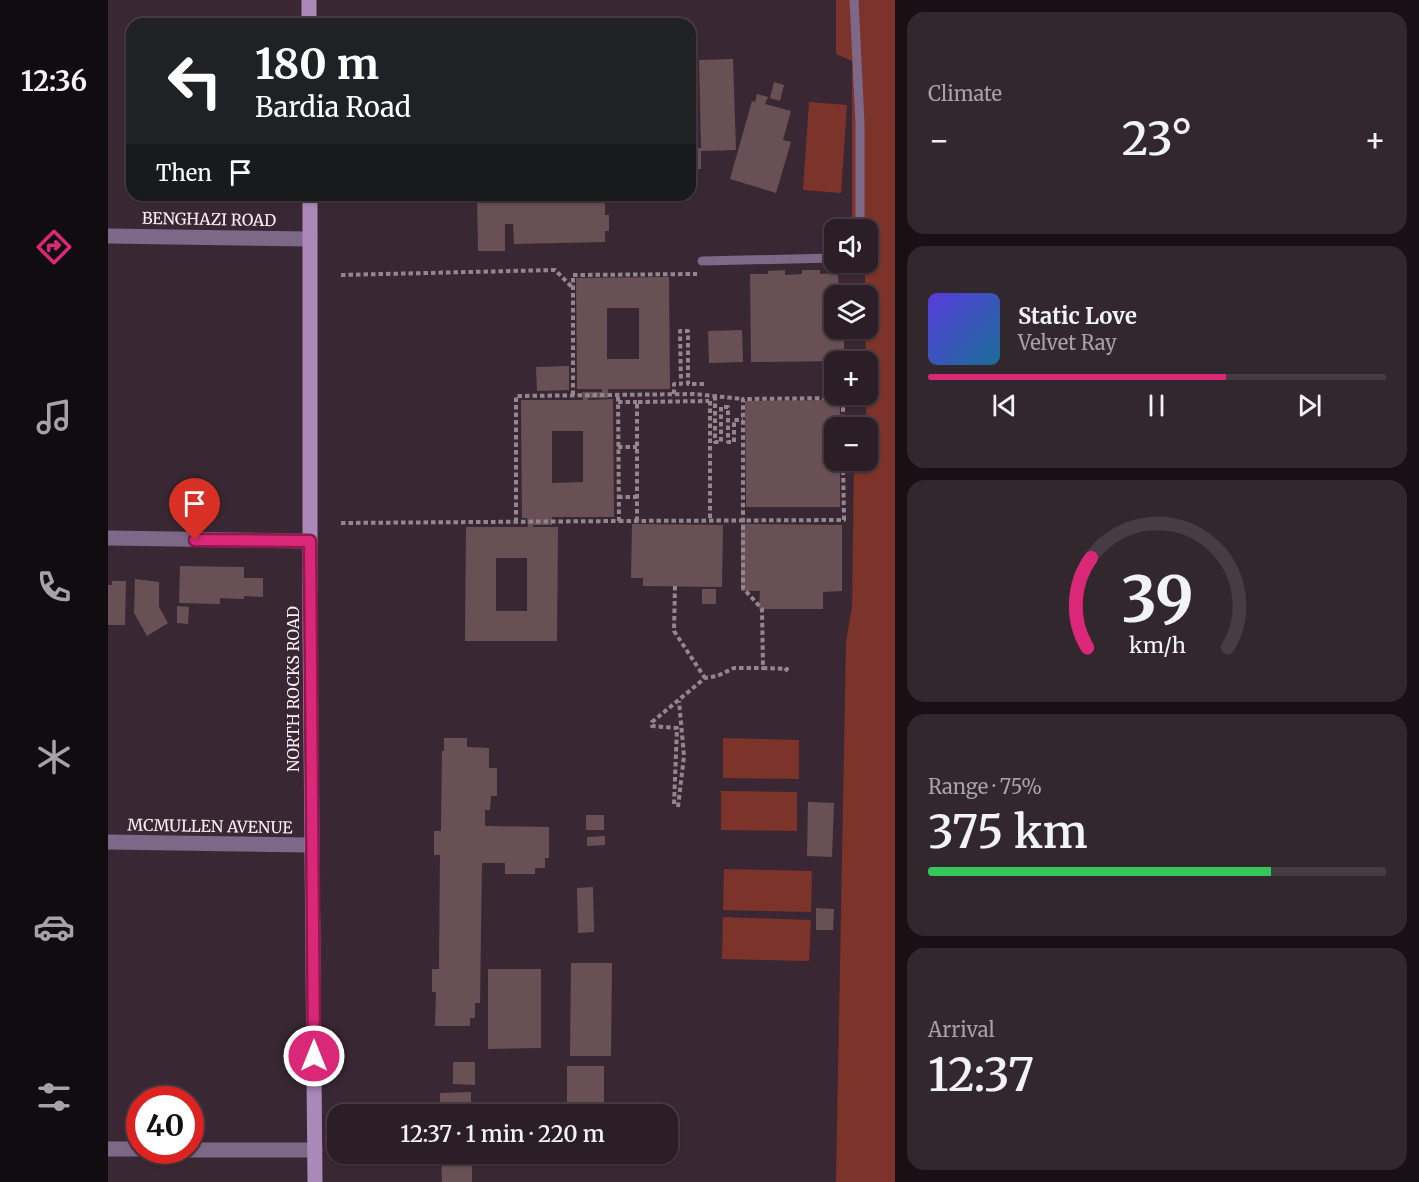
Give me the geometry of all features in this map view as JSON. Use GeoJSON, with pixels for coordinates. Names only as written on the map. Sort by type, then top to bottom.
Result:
{"type":"FeatureCollection","features":[{"type":"Feature","properties":{"kind":"street"},"geometry":{"type":"LineString","coordinates":[[309,0],[309,18]]}},
{"type":"Feature","properties":{"kind":"street","name":"NORTH ROCKS ROAD"},"geometry":{"type":"LineString","coordinates":[[310,201],[315,1182]]}},
{"type":"Feature","properties":{"kind":"street","name":"BENGHAZI ROAD"},"geometry":{"type":"LineString","coordinates":[[108,236],[310,239]]}},
{"type":"Feature","properties":{"kind":"street"},"geometry":{"type":"LineString","coordinates":[[108,538],[310,541]]}},
{"type":"Feature","properties":{"kind":"street","name":"MCMULLEN AVENUE"},"geometry":{"type":"LineString","coordinates":[[108,842],[312,845]]}},
{"type":"Feature","properties":{"kind":"street"},"geometry":{"type":"LineString","coordinates":[[108,1149],[126,1149]]}},
{"type":"Feature","properties":{"kind":"street"},"geometry":{"type":"LineString","coordinates":[[204,1150],[315,1150]]}},
{"type":"Feature","properties":{"kind":"lane"},"geometry":{"type":"LineString","coordinates":[[854,0],[860,123],[860,219]]}},
{"type":"Feature","properties":{"kind":"lane"},"geometry":{"type":"LineString","coordinates":[[702,261],[824,258]]}},
{"type":"Feature","properties":{"kind":"path"},"geometry":{"type":"LineString","coordinates":[[573,395],[573,275],[703,274],[702,261]]}},
{"type":"Feature","properties":{"kind":"path"},"geometry":{"type":"LineString","coordinates":[[341,274],[555,270],[573,287]]}},
{"type":"Feature","properties":{"kind":"path"},"geometry":{"type":"LineString","coordinates":[[674,394],[674,384],[681,384],[680,331],[688,331],[688,384],[705,384]]}},
{"type":"Feature","properties":{"kind":"path"},"geometry":{"type":"LineString","coordinates":[[516,522],[516,396],[694,394],[743,399],[843,398],[843,417]]}},
{"type":"Feature","properties":{"kind":"path"},"geometry":{"type":"LineString","coordinates":[[618,395],[619,521]]}},
{"type":"Feature","properties":{"kind":"path"},"geometry":{"type":"LineString","coordinates":[[618,402],[709,401],[715,396]]}},
{"type":"Feature","properties":{"kind":"path"},"geometry":{"type":"LineString","coordinates":[[715,396],[715,442],[721,442],[721,407],[728,407],[728,442],[734,442],[734,420],[743,420]]}},
{"type":"Feature","properties":{"kind":"path"},"geometry":{"type":"LineString","coordinates":[[743,399],[743,588],[762,609],[763,668]]}},
{"type":"Feature","properties":{"kind":"path"},"geometry":{"type":"LineString","coordinates":[[709,401],[710,521]]}},
{"type":"Feature","properties":{"kind":"path"},"geometry":{"type":"LineString","coordinates":[[637,402],[637,521]]}},
{"type":"Feature","properties":{"kind":"path"},"geometry":{"type":"LineString","coordinates":[[618,447],[637,447]]}},
{"type":"Feature","properties":{"kind":"path"},"geometry":{"type":"LineString","coordinates":[[341,523],[844,520],[843,471]]}},
{"type":"Feature","properties":{"kind":"path"},"geometry":{"type":"LineString","coordinates":[[618,496],[637,496]]}},
{"type":"Feature","properties":{"kind":"path"},"geometry":{"type":"LineString","coordinates":[[675,586],[674,631],[705,678]]}},
{"type":"Feature","properties":{"kind":"path"},"geometry":{"type":"LineString","coordinates":[[679,700],[684,756],[676,805],[677,728],[652,726],[652,722],[705,678],[717,676],[734,668],[787,669],[785,671]]}},
{"type":"Feature","properties":{"kind":"shaded area"},"geometry":{"type":"Polygon","coordinates":[[[836,0],[895,0],[895,1182],[836,1182],[846,642],[852,607],[854,471],[878,471],[878,417],[866,417],[866,405],[878,405],[878,351],[866,351],[865,339],[878,339],[878,285],[865,285],[865,273],[878,273],[878,219],[852,219],[852,61],[836,54],[836,0]]]}},
{"type":"Feature","properties":{"kind":"shaded area"},"geometry":{"type":"Polygon","coordinates":[[[809,102],[847,105],[841,193],[803,190],[809,102]]]}},
{"type":"Feature","properties":{"kind":"shaded area"},"geometry":{"type":"Polygon","coordinates":[[[723,738],[799,740],[799,779],[723,778],[723,738]]]}},
{"type":"Feature","properties":{"kind":"shaded area"},"geometry":{"type":"Polygon","coordinates":[[[721,791],[797,792],[797,831],[721,830],[721,791]]]}},
{"type":"Feature","properties":{"kind":"shaded area"},"geometry":{"type":"Polygon","coordinates":[[[724,869],[812,871],[811,912],[723,910],[724,869]]]}},
{"type":"Feature","properties":{"kind":"shaded area"},"geometry":{"type":"Polygon","coordinates":[[[723,917],[811,920],[809,961],[722,959],[723,917]]]}},
{"type":"Feature","properties":{"kind":"building"},"geometry":{"type":"Polygon","coordinates":[[[733,59],[736,150],[701,151],[701,169],[696,169],[696,148],[701,148],[699,60],[733,59]]]}},
{"type":"Feature","properties":{"kind":"building"},"geometry":{"type":"Polygon","coordinates":[[[774,82],[784,85],[780,101],[770,98],[774,82]]]}},
{"type":"Feature","properties":{"kind":"building"},"geometry":{"type":"Polygon","coordinates":[[[757,94],[768,97],[765,104],[791,111],[783,140],[791,142],[776,193],[730,179],[752,101],[755,102],[757,94]]]}},
{"type":"Feature","properties":{"kind":"building"},"geometry":{"type":"Polygon","coordinates":[[[477,201],[605,201],[605,215],[609,215],[609,231],[605,231],[605,242],[514,244],[513,224],[505,224],[505,251],[478,251],[477,201]]]}},
{"type":"Feature","properties":{"kind":"building"},"geometry":{"type":"Polygon","coordinates":[[[785,270],[785,275],[802,274],[802,270],[820,270],[820,274],[838,273],[839,285],[824,285],[824,339],[844,339],[844,351],[824,351],[824,361],[751,362],[750,274],[768,274],[768,271],[785,270]]]}},
{"type":"Feature","properties":{"kind":"building"},"geometry":{"type":"Polygon","coordinates":[[[669,277],[670,389],[608,389],[608,398],[588,398],[588,400],[613,399],[614,517],[552,517],[552,525],[533,525],[533,527],[558,527],[557,641],[465,641],[466,527],[528,527],[527,518],[522,518],[521,400],[583,400],[582,392],[602,392],[602,389],[577,389],[576,278],[669,277]],[[607,308],[607,359],[639,359],[639,308],[607,308]],[[552,431],[552,483],[583,482],[583,431],[552,431]],[[496,558],[496,611],[527,611],[527,558],[496,558]]]}},
{"type":"Feature","properties":{"kind":"building"},"geometry":{"type":"Polygon","coordinates":[[[742,330],[743,362],[709,363],[708,331],[742,330]]]}},
{"type":"Feature","properties":{"kind":"building"},"geometry":{"type":"Polygon","coordinates":[[[569,366],[569,390],[537,391],[536,367],[569,366]]]}},
{"type":"Feature","properties":{"kind":"building"},"geometry":{"type":"Polygon","coordinates":[[[824,400],[824,405],[840,405],[840,417],[824,417],[824,471],[840,471],[840,507],[746,507],[745,401],[824,400]]]}},
{"type":"Feature","properties":{"kind":"building"},"geometry":{"type":"Polygon","coordinates":[[[632,524],[723,525],[722,587],[643,586],[643,578],[631,578],[632,524]]]}},
{"type":"Feature","properties":{"kind":"building"},"geometry":{"type":"Polygon","coordinates":[[[741,524],[842,525],[842,591],[823,592],[823,609],[759,609],[760,591],[741,591],[741,524]]]}},
{"type":"Feature","properties":{"kind":"building"},"geometry":{"type":"Polygon","coordinates":[[[180,566],[244,567],[244,578],[263,578],[263,597],[220,598],[220,604],[179,603],[180,566]]]}},
{"type":"Feature","properties":{"kind":"building"},"geometry":{"type":"Polygon","coordinates":[[[135,579],[159,582],[159,607],[168,623],[147,636],[134,613],[135,579]]]}},
{"type":"Feature","properties":{"kind":"building"},"geometry":{"type":"Polygon","coordinates":[[[112,581],[126,581],[125,625],[108,625],[108,585],[112,585],[112,581]]]}},
{"type":"Feature","properties":{"kind":"building"},"geometry":{"type":"Polygon","coordinates":[[[702,589],[716,589],[716,604],[702,604],[702,589]]]}},
{"type":"Feature","properties":{"kind":"building"},"geometry":{"type":"Polygon","coordinates":[[[177,606],[189,607],[188,624],[177,623],[177,606]]]}},
{"type":"Feature","properties":{"kind":"building"},"geometry":{"type":"Polygon","coordinates":[[[444,738],[467,738],[467,747],[489,748],[489,768],[497,768],[497,796],[491,796],[490,810],[485,810],[485,826],[549,827],[549,858],[545,858],[545,868],[535,868],[535,874],[505,874],[505,863],[482,863],[480,1003],[475,1003],[475,1018],[470,1018],[470,1026],[435,1026],[436,992],[432,992],[432,969],[439,969],[440,855],[434,855],[434,831],[441,831],[444,738]]]}},
{"type":"Feature","properties":{"kind":"building"},"geometry":{"type":"Polygon","coordinates":[[[808,802],[834,803],[832,857],[807,856],[808,802]]]}},
{"type":"Feature","properties":{"kind":"building"},"geometry":{"type":"Polygon","coordinates":[[[586,815],[604,815],[604,830],[586,830],[586,815]]]}},
{"type":"Feature","properties":{"kind":"building"},"geometry":{"type":"Polygon","coordinates":[[[605,836],[605,845],[587,846],[587,837],[605,836]]]}},
{"type":"Feature","properties":{"kind":"building"},"geometry":{"type":"Polygon","coordinates":[[[593,887],[594,932],[578,933],[577,888],[593,887]]]}},
{"type":"Feature","properties":{"kind":"building"},"geometry":{"type":"Polygon","coordinates":[[[816,908],[834,909],[833,930],[816,930],[816,908]]]}},
{"type":"Feature","properties":{"kind":"building"},"geometry":{"type":"Polygon","coordinates":[[[571,963],[612,963],[611,1056],[570,1056],[571,963]]]}},
{"type":"Feature","properties":{"kind":"building"},"geometry":{"type":"Polygon","coordinates":[[[488,969],[541,969],[541,1048],[488,1049],[488,969]]]}},
{"type":"Feature","properties":{"kind":"building"},"geometry":{"type":"Polygon","coordinates":[[[453,1062],[475,1062],[475,1085],[453,1084],[453,1062]]]}},
{"type":"Feature","properties":{"kind":"building"},"geometry":{"type":"Polygon","coordinates":[[[567,1066],[604,1066],[604,1104],[567,1104],[567,1066]]]}},
{"type":"Feature","properties":{"kind":"building"},"geometry":{"type":"Polygon","coordinates":[[[471,1092],[471,1104],[440,1104],[440,1093],[471,1092]]]}},
{"type":"Feature","properties":{"kind":"building"},"geometry":{"type":"Polygon","coordinates":[[[441,1164],[472,1164],[472,1182],[442,1182],[441,1164]]]}},
{"type":"Feature","properties":{"kind":"route"},"geometry":{"type":"LineString","coordinates":[[195,540],[310,541],[314,1056]]}}]}
